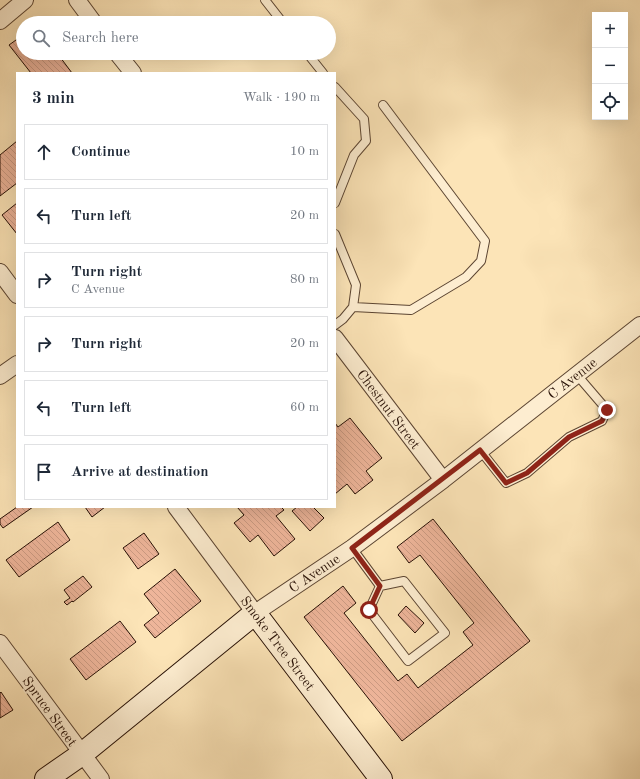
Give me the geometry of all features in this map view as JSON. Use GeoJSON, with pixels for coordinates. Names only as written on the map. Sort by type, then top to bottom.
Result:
{"type":"FeatureCollection","features":[{"type":"Feature","properties":{"kind":"street"},"geometry":{"type":"LineString","coordinates":[[0,21],[25,0]]}},
{"type":"Feature","properties":{"kind":"street"},"geometry":{"type":"LineString","coordinates":[[76,0],[89,16]]}},
{"type":"Feature","properties":{"kind":"street"},"geometry":{"type":"LineString","coordinates":[[123,60],[132,72]]}},
{"type":"Feature","properties":{"kind":"street"},"geometry":{"type":"LineString","coordinates":[[0,272],[16,294]]}},
{"type":"Feature","properties":{"kind":"street","name":"C Avenue"},"geometry":{"type":"LineString","coordinates":[[46,779],[82,754],[255,612],[352,548],[443,480],[640,325]]}},
{"type":"Feature","properties":{"kind":"street","name":"Chestnut Street"},"geometry":{"type":"LineString","coordinates":[[336,339],[443,480]]}},
{"type":"Feature","properties":{"kind":"street"},"geometry":{"type":"LineString","coordinates":[[0,376],[16,365]]}},
{"type":"Feature","properties":{"kind":"street","name":"Smoke Tree Street"},"geometry":{"type":"LineString","coordinates":[[177,508],[379,778]]}},
{"type":"Feature","properties":{"kind":"street","name":"Spruce Street"},"geometry":{"type":"LineString","coordinates":[[0,643],[101,779]]}},
{"type":"Feature","properties":{"kind":"lane"},"geometry":{"type":"LineString","coordinates":[[265,0],[278,16]]}},
{"type":"Feature","properties":{"kind":"lane"},"geometry":{"type":"LineString","coordinates":[[313,60],[322,72]]}},
{"type":"Feature","properties":{"kind":"lane"},"geometry":{"type":"LineString","coordinates":[[336,88],[364,119],[366,141],[354,156],[336,201]]}},
{"type":"Feature","properties":{"kind":"lane"},"geometry":{"type":"LineString","coordinates":[[353,307],[410,310],[466,277],[481,261],[485,241],[383,105]]}},
{"type":"Feature","properties":{"kind":"lane"},"geometry":{"type":"LineString","coordinates":[[336,236],[356,285],[353,307],[343,319],[336,324]]}},
{"type":"Feature","properties":{"kind":"lane"},"geometry":{"type":"LineString","coordinates":[[480,450],[506,483],[527,473],[569,437],[602,421],[607,410],[577,375]]}},
{"type":"Feature","properties":{"kind":"lane"},"geometry":{"type":"LineString","coordinates":[[352,548],[380,586]]}},
{"type":"Feature","properties":{"kind":"lane"},"geometry":{"type":"LineString","coordinates":[[404,581],[445,633],[408,661],[369,610],[380,586],[404,581]]}},
{"type":"Feature","properties":{"kind":"building"},"geometry":{"type":"Polygon","coordinates":[[[16,40],[16,54],[9,45],[16,40]]]}},
{"type":"Feature","properties":{"kind":"building"},"geometry":{"type":"Polygon","coordinates":[[[21,60],[62,60],[71,72],[30,72],[21,60]]]}},
{"type":"Feature","properties":{"kind":"building"},"geometry":{"type":"Polygon","coordinates":[[[16,142],[16,184],[0,196],[0,155],[16,142]]]}},
{"type":"Feature","properties":{"kind":"building"},"geometry":{"type":"Polygon","coordinates":[[[16,204],[16,233],[2,215],[16,204]]]}},
{"type":"Feature","properties":{"kind":"building"},"geometry":{"type":"Polygon","coordinates":[[[350,418],[382,458],[366,471],[373,480],[355,494],[347,484],[336,493],[336,424],[338,427],[350,418]]]}},
{"type":"Feature","properties":{"kind":"building"},"geometry":{"type":"Polygon","coordinates":[[[16,508],[32,508],[3,528],[0,524],[0,519],[16,508]]]}},
{"type":"Feature","properties":{"kind":"building"},"geometry":{"type":"Polygon","coordinates":[[[86,508],[104,508],[92,517],[86,508]]]}},
{"type":"Feature","properties":{"kind":"building"},"geometry":{"type":"Polygon","coordinates":[[[238,508],[282,508],[284,510],[276,516],[295,539],[274,556],[258,535],[250,542],[234,523],[244,515],[238,508]]]}},
{"type":"Feature","properties":{"kind":"building"},"geometry":{"type":"Polygon","coordinates":[[[296,508],[314,508],[324,518],[310,531],[292,511],[296,508]]]}},
{"type":"Feature","properties":{"kind":"building"},"geometry":{"type":"Polygon","coordinates":[[[433,519],[530,641],[402,741],[304,617],[343,586],[356,603],[344,613],[398,681],[407,674],[418,688],[473,645],[463,632],[474,623],[420,555],[409,563],[397,547],[433,519]]]}},
{"type":"Feature","properties":{"kind":"building"},"geometry":{"type":"Polygon","coordinates":[[[58,522],[70,540],[19,577],[6,560],[58,522]]]}},
{"type":"Feature","properties":{"kind":"building"},"geometry":{"type":"Polygon","coordinates":[[[144,533],[159,554],[138,569],[123,548],[144,533]]]}},
{"type":"Feature","properties":{"kind":"building"},"geometry":{"type":"Polygon","coordinates":[[[175,569],[201,601],[155,638],[144,625],[159,613],[144,594],[175,569]]]}},
{"type":"Feature","properties":{"kind":"building"},"geometry":{"type":"Polygon","coordinates":[[[83,576],[92,587],[67,605],[64,602],[70,598],[64,590],[83,576]]]}},
{"type":"Feature","properties":{"kind":"building"},"geometry":{"type":"Polygon","coordinates":[[[406,606],[424,623],[415,633],[398,615],[406,606]]]}},
{"type":"Feature","properties":{"kind":"building"},"geometry":{"type":"Polygon","coordinates":[[[120,621],[136,642],[86,680],[70,659],[120,621]]]}},
{"type":"Feature","properties":{"kind":"building"},"geometry":{"type":"Polygon","coordinates":[[[1,692],[13,710],[0,718],[0,693],[1,692]]]}},
{"type":"Feature","properties":{"kind":"route"},"geometry":{"type":"LineString","coordinates":[[369,610],[380,586],[352,548],[443,480],[480,450],[506,483],[527,473],[569,437],[602,421],[607,410]]}}]}
